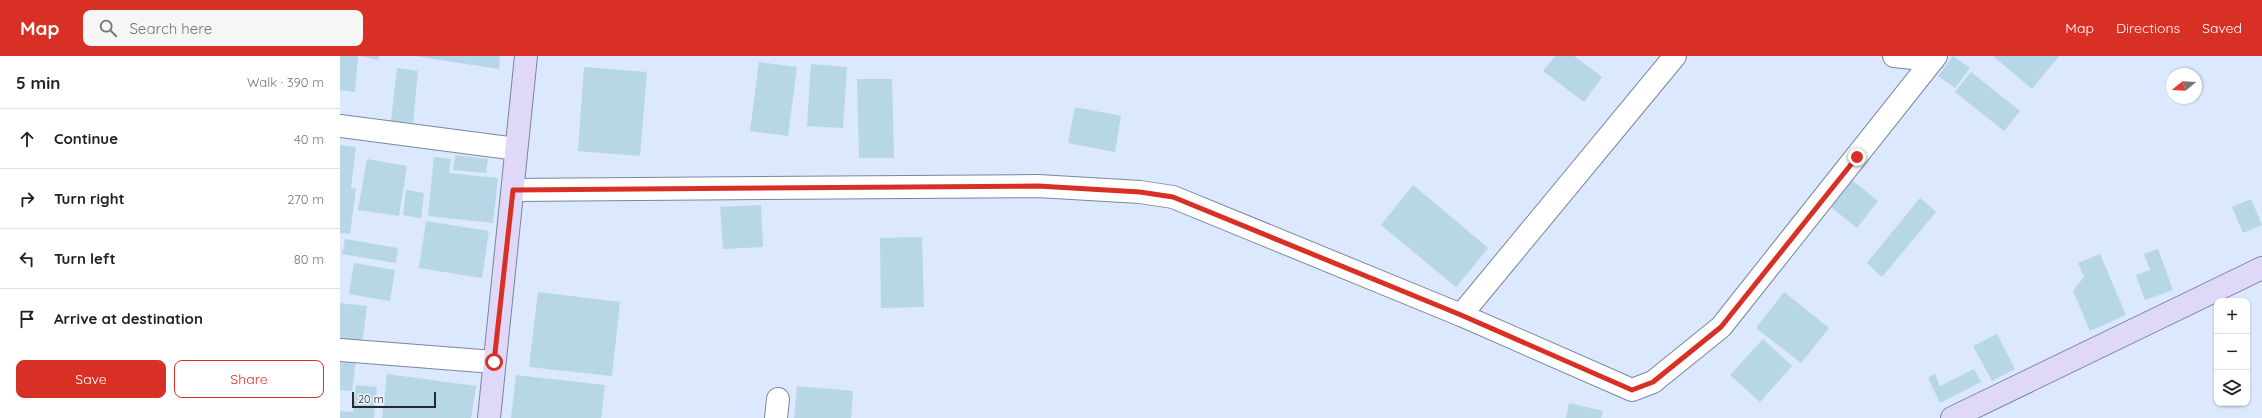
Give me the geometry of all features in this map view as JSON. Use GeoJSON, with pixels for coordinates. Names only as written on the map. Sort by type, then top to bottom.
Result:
{"type":"FeatureCollection","features":[{"type":"Feature","properties":{"kind":"street"},"geometry":{"type":"LineString","coordinates":[[489,418],[526,56]]}},
{"type":"Feature","properties":{"kind":"street"},"geometry":{"type":"LineString","coordinates":[[1461,315],[1675,56]]}},
{"type":"Feature","properties":{"kind":"street"},"geometry":{"type":"LineString","coordinates":[[1894,56],[1934,58]]}},
{"type":"Feature","properties":{"kind":"street"},"geometry":{"type":"LineString","coordinates":[[513,190],[1038,186],[1140,192],[1173,197],[1461,315],[1632,390],[1653,382],[1721,327],[1934,58]]}},
{"type":"Feature","properties":{"kind":"street"},"geometry":{"type":"LineString","coordinates":[[340,126],[516,149]]}},
{"type":"Feature","properties":{"kind":"street"},"geometry":{"type":"LineString","coordinates":[[1952,418],[2262,268]]}},
{"type":"Feature","properties":{"kind":"street"},"geometry":{"type":"LineString","coordinates":[[340,350],[494,362]]}},
{"type":"Feature","properties":{"kind":"building"},"geometry":{"type":"Polygon","coordinates":[[[340,56],[358,56],[355,92],[340,90],[340,56]]]}},
{"type":"Feature","properties":{"kind":"building"},"geometry":{"type":"Polygon","coordinates":[[[361,56],[379,56],[378,60],[361,56]]]}},
{"type":"Feature","properties":{"kind":"building"},"geometry":{"type":"Polygon","coordinates":[[[414,56],[500,56],[499,69],[414,56]]]}},
{"type":"Feature","properties":{"kind":"building"},"geometry":{"type":"Polygon","coordinates":[[[1555,56],[1574,56],[1602,77],[1584,102],[1543,71],[1555,56]]]}},
{"type":"Feature","properties":{"kind":"building"},"geometry":{"type":"Polygon","coordinates":[[[1953,56],[1970,68],[1955,88],[1938,76],[1953,56]]]}},
{"type":"Feature","properties":{"kind":"building"},"geometry":{"type":"Polygon","coordinates":[[[1993,56],[2059,56],[2032,89],[1993,56]]]}},
{"type":"Feature","properties":{"kind":"building"},"geometry":{"type":"Polygon","coordinates":[[[759,62],[797,67],[788,136],[750,131],[759,62]]]}},
{"type":"Feature","properties":{"kind":"building"},"geometry":{"type":"Polygon","coordinates":[[[811,64],[847,67],[843,128],[807,126],[811,64]]]}},
{"type":"Feature","properties":{"kind":"building"},"geometry":{"type":"Polygon","coordinates":[[[584,67],[647,72],[640,156],[578,151],[584,67]]]}},
{"type":"Feature","properties":{"kind":"building"},"geometry":{"type":"Polygon","coordinates":[[[397,68],[418,71],[413,123],[391,121],[397,68]]]}},
{"type":"Feature","properties":{"kind":"building"},"geometry":{"type":"Polygon","coordinates":[[[1971,72],[2020,111],[2004,131],[1955,92],[1971,72]]]}},
{"type":"Feature","properties":{"kind":"building"},"geometry":{"type":"Polygon","coordinates":[[[857,79],[892,79],[894,158],[859,158],[857,79]]]}},
{"type":"Feature","properties":{"kind":"building"},"geometry":{"type":"Polygon","coordinates":[[[1075,107],[1121,116],[1115,152],[1068,143],[1075,107]]]}},
{"type":"Feature","properties":{"kind":"building"},"geometry":{"type":"Polygon","coordinates":[[[340,145],[356,147],[351,188],[356,189],[350,234],[340,233],[340,145]]]}},
{"type":"Feature","properties":{"kind":"building"},"geometry":{"type":"Polygon","coordinates":[[[455,155],[488,159],[486,173],[453,170],[455,155]]]}},
{"type":"Feature","properties":{"kind":"building"},"geometry":{"type":"Polygon","coordinates":[[[434,157],[451,159],[449,173],[498,178],[493,223],[428,216],[434,157]]]}},
{"type":"Feature","properties":{"kind":"building"},"geometry":{"type":"Polygon","coordinates":[[[367,159],[407,166],[399,216],[358,210],[367,159]]]}},
{"type":"Feature","properties":{"kind":"building"},"geometry":{"type":"Polygon","coordinates":[[[1852,180],[1878,201],[1857,228],[1831,207],[1852,180]]]}},
{"type":"Feature","properties":{"kind":"building"},"geometry":{"type":"Polygon","coordinates":[[[1413,185],[1488,248],[1456,287],[1381,225],[1413,185]]]}},
{"type":"Feature","properties":{"kind":"building"},"geometry":{"type":"Polygon","coordinates":[[[406,190],[424,193],[421,218],[403,215],[406,190]]]}},
{"type":"Feature","properties":{"kind":"building"},"geometry":{"type":"Polygon","coordinates":[[[1920,198],[1936,212],[1882,277],[1867,263],[1920,198]]]}},
{"type":"Feature","properties":{"kind":"building"},"geometry":{"type":"Polygon","coordinates":[[[2251,199],[2262,225],[2243,233],[2232,207],[2251,199]]]}},
{"type":"Feature","properties":{"kind":"building"},"geometry":{"type":"Polygon","coordinates":[[[761,205],[763,247],[723,249],[720,207],[761,205]]]}},
{"type":"Feature","properties":{"kind":"building"},"geometry":{"type":"Polygon","coordinates":[[[426,221],[489,231],[482,278],[419,268],[426,221]]]}},
{"type":"Feature","properties":{"kind":"building"},"geometry":{"type":"Polygon","coordinates":[[[922,237],[924,307],[881,308],[880,238],[922,237]]]}},
{"type":"Feature","properties":{"kind":"building"},"geometry":{"type":"Polygon","coordinates":[[[345,239],[398,248],[396,263],[342,254],[345,239]]]}},
{"type":"Feature","properties":{"kind":"building"},"geometry":{"type":"Polygon","coordinates":[[[2158,249],[2173,290],[2145,300],[2136,275],[2150,270],[2144,254],[2158,249]]]}},
{"type":"Feature","properties":{"kind":"building"},"geometry":{"type":"Polygon","coordinates":[[[2100,254],[2126,315],[2090,331],[2073,291],[2084,277],[2078,263],[2100,254]]]}},
{"type":"Feature","properties":{"kind":"building"},"geometry":{"type":"Polygon","coordinates":[[[354,263],[395,270],[390,301],[349,294],[354,263]]]}},
{"type":"Feature","properties":{"kind":"building"},"geometry":{"type":"Polygon","coordinates":[[[538,292],[620,302],[612,376],[529,367],[538,292]]]}},
{"type":"Feature","properties":{"kind":"building"},"geometry":{"type":"Polygon","coordinates":[[[1784,292],[1829,328],[1801,363],[1756,328],[1784,292]]]}},
{"type":"Feature","properties":{"kind":"building"},"geometry":{"type":"Polygon","coordinates":[[[340,303],[367,306],[362,345],[340,343],[340,303]]]}},
{"type":"Feature","properties":{"kind":"building"},"geometry":{"type":"Polygon","coordinates":[[[1997,334],[2015,369],[1992,381],[1973,346],[1997,334]]]}},
{"type":"Feature","properties":{"kind":"building"},"geometry":{"type":"Polygon","coordinates":[[[1763,339],[1792,366],[1760,402],[1730,375],[1763,339]]]}},
{"type":"Feature","properties":{"kind":"building"},"geometry":{"type":"Polygon","coordinates":[[[340,358],[356,360],[352,391],[340,390],[340,358]]]}},
{"type":"Feature","properties":{"kind":"building"},"geometry":{"type":"Polygon","coordinates":[[[1974,369],[1981,382],[1940,403],[1928,378],[1935,374],[1940,386],[1974,369]]]}},
{"type":"Feature","properties":{"kind":"building"},"geometry":{"type":"Polygon","coordinates":[[[387,374],[476,386],[471,418],[382,418],[387,374]]]}},
{"type":"Feature","properties":{"kind":"building"},"geometry":{"type":"Polygon","coordinates":[[[516,375],[605,385],[601,418],[511,418],[516,375]]]}},
{"type":"Feature","properties":{"kind":"building"},"geometry":{"type":"Polygon","coordinates":[[[356,385],[377,387],[374,418],[340,418],[340,411],[353,412],[356,385]]]}},
{"type":"Feature","properties":{"kind":"building"},"geometry":{"type":"Polygon","coordinates":[[[797,386],[853,391],[851,418],[794,418],[797,386]]]}},
{"type":"Feature","properties":{"kind":"building"},"geometry":{"type":"Polygon","coordinates":[[[1569,403],[1603,411],[1601,418],[1566,418],[1569,403]]]}},
{"type":"Feature","properties":{"kind":"route"},"geometry":{"type":"LineString","coordinates":[[494,362],[513,190],[1038,186],[1140,192],[1173,197],[1461,315],[1632,390],[1653,382],[1721,327],[1857,157]]}}]}
